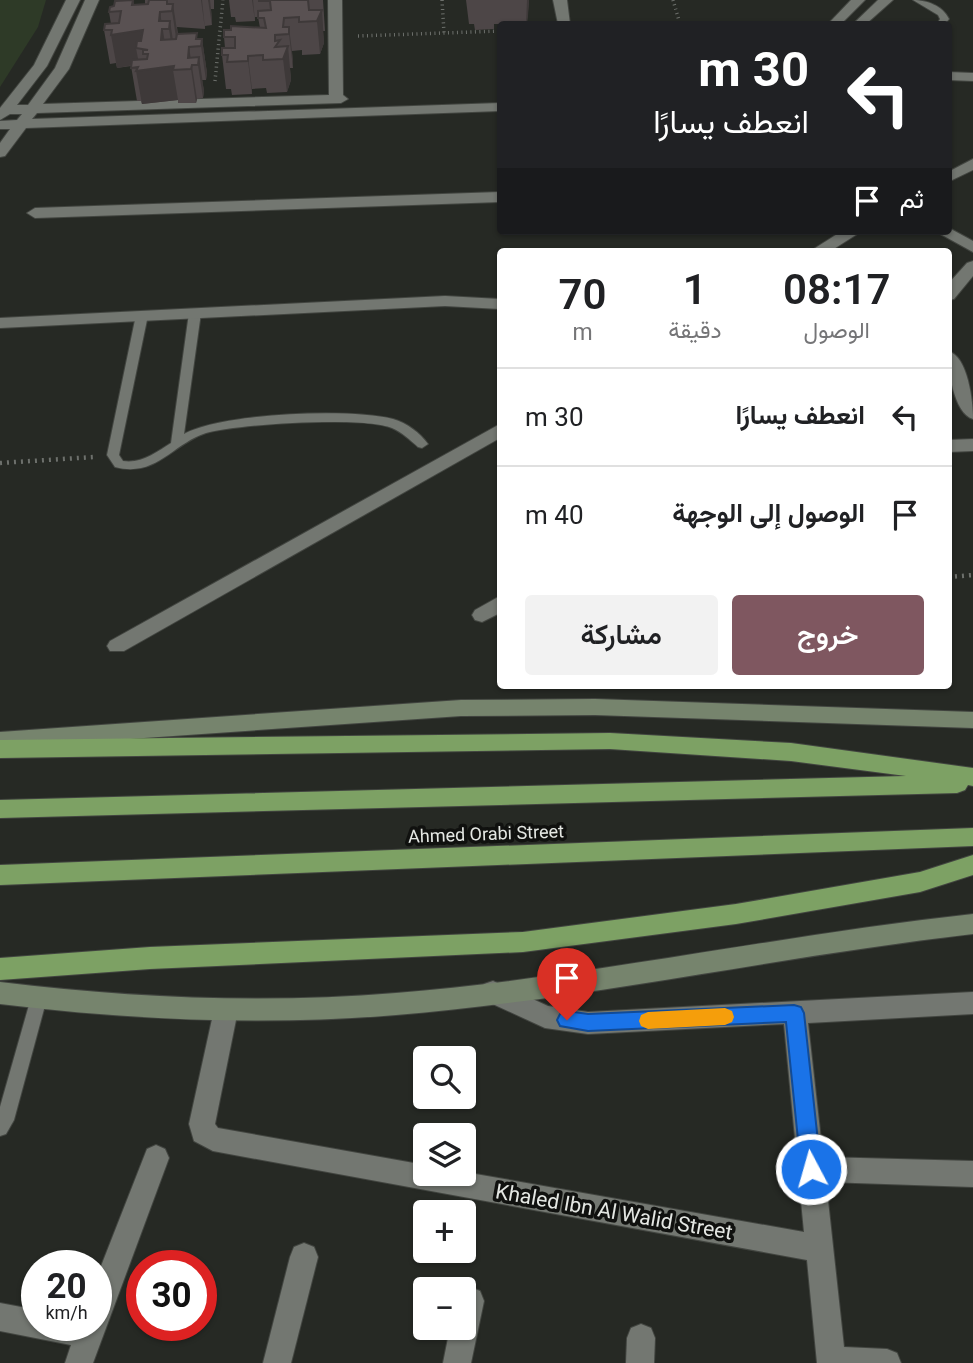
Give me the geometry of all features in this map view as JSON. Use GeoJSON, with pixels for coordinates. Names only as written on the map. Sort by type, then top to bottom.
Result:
{"type":"FeatureCollection","features":[{"type":"Feature","properties":{"kind":"highway"},"geometry":{"type":"LineString","coordinates":[[0,749],[610,741],[791,752],[973,777]]}},
{"type":"Feature","properties":{"kind":"highway","name":"Ahmed Orabi Street"},"geometry":{"type":"LineString","coordinates":[[0,809],[973,783]]}},
{"type":"Feature","properties":{"kind":"highway","name":"Ahmed Orabi Street"},"geometry":{"type":"LineString","coordinates":[[0,876],[973,837]]}},
{"type":"Feature","properties":{"kind":"highway"},"geometry":{"type":"LineString","coordinates":[[0,969],[150,958],[523,942],[736,914],[920,882],[973,865]]}},
{"type":"Feature","properties":{"kind":"street"},"geometry":{"type":"LineString","coordinates":[[3,114],[50,50],[74,0]]}},
{"type":"Feature","properties":{"kind":"street"},"geometry":{"type":"LineString","coordinates":[[0,153],[35,109],[74,47],[92,0]]}},
{"type":"Feature","properties":{"kind":"street"},"geometry":{"type":"LineString","coordinates":[[335,0],[337,99]]}},
{"type":"Feature","properties":{"kind":"street"},"geometry":{"type":"LineString","coordinates":[[560,0],[564,21]]}},
{"type":"Feature","properties":{"kind":"street"},"geometry":{"type":"LineString","coordinates":[[837,21],[858,0]]}},
{"type":"Feature","properties":{"kind":"street"},"geometry":{"type":"LineString","coordinates":[[862,21],[886,0]]}},
{"type":"Feature","properties":{"kind":"street"},"geometry":{"type":"LineString","coordinates":[[952,76],[973,77]]}},
{"type":"Feature","properties":{"kind":"street"},"geometry":{"type":"LineString","coordinates":[[0,125],[466,102],[497,95]]}},
{"type":"Feature","properties":{"kind":"street"},"geometry":{"type":"LineString","coordinates":[[3,114],[35,109],[337,99],[466,102],[497,107]]}},
{"type":"Feature","properties":{"kind":"street"},"geometry":{"type":"LineString","coordinates":[[952,176],[973,164]]}},
{"type":"Feature","properties":{"kind":"street"},"geometry":{"type":"LineString","coordinates":[[35,213],[497,197]]}},
{"type":"Feature","properties":{"kind":"street"},"geometry":{"type":"LineString","coordinates":[[824,248],[847,235]]}},
{"type":"Feature","properties":{"kind":"street"},"geometry":{"type":"LineString","coordinates":[[950,235],[973,247]]}},
{"type":"Feature","properties":{"kind":"street"},"geometry":{"type":"LineString","coordinates":[[952,290],[973,266]]}},
{"type":"Feature","properties":{"kind":"street"},"geometry":{"type":"LineString","coordinates":[[0,323],[466,300],[497,304]]}},
{"type":"Feature","properties":{"kind":"street"},"geometry":{"type":"LineString","coordinates":[[952,365],[973,413]]}},
{"type":"Feature","properties":{"kind":"street"},"geometry":{"type":"LineString","coordinates":[[117,646],[497,432]]}},
{"type":"Feature","properties":{"kind":"street"},"geometry":{"type":"LineString","coordinates":[[952,446],[973,445]]}},
{"type":"Feature","properties":{"kind":"street"},"geometry":{"type":"LineString","coordinates":[[482,615],[497,605]]}},
{"type":"Feature","properties":{"kind":"street"},"geometry":{"type":"LineString","coordinates":[[0,740],[461,708],[595,707],[973,720]]}},
{"type":"Feature","properties":{"kind":"street"},"geometry":{"type":"LineString","coordinates":[[0,993],[85,1005],[226,1010],[326,1009],[455,998],[973,924]]}},
{"type":"Feature","properties":{"kind":"street"},"geometry":{"type":"LineString","coordinates":[[492,992],[545,1017],[588,1023],[973,1003]]}},
{"type":"Feature","properties":{"kind":"street","name":"Khaled Ibn Al Walid Street"},"geometry":{"type":"LineString","coordinates":[[226,1010],[202,1124],[203,1132],[213,1139],[820,1249]]}},
{"type":"Feature","properties":{"kind":"street"},"geometry":{"type":"LineString","coordinates":[[794,1013],[831,1362],[887,1363]]}},
{"type":"Feature","properties":{"kind":"street"},"geometry":{"type":"LineString","coordinates":[[112,1275],[156,1158]]}},
{"type":"Feature","properties":{"kind":"street"},"geometry":{"type":"LineString","coordinates":[[811,1169],[973,1174]]}},
{"type":"Feature","properties":{"kind":"street"},"geometry":{"type":"LineString","coordinates":[[277,1363],[304,1257]]}},
{"type":"Feature","properties":{"kind":"street"},"geometry":{"type":"LineString","coordinates":[[0,1317],[21,1321]]}},
{"type":"Feature","properties":{"kind":"street"},"geometry":{"type":"LineString","coordinates":[[457,1363],[462,1340]]}},
{"type":"Feature","properties":{"kind":"street"},"geometry":{"type":"LineString","coordinates":[[79,1363],[87,1341]]}},
{"type":"Feature","properties":{"kind":"lane"},"geometry":{"type":"LineString","coordinates":[[917,0],[942,13],[943,21]]}},
{"type":"Feature","properties":{"kind":"lane"},"geometry":{"type":"LineString","coordinates":[[177,444],[195,313]]}},
{"type":"Feature","properties":{"kind":"lane"},"geometry":{"type":"LineString","coordinates":[[142,315],[113,455],[119,464],[136,466],[201,431],[231,423],[360,420],[393,424],[422,444]]}},
{"type":"Feature","properties":{"kind":"lane"},"geometry":{"type":"LineString","coordinates":[[0,1128],[5,1120],[39,998]]}},
{"type":"Feature","properties":{"kind":"path"},"geometry":{"type":"LineString","coordinates":[[212,103],[223,0]]}},
{"type":"Feature","properties":{"kind":"path"},"geometry":{"type":"LineString","coordinates":[[442,0],[444,33]]}},
{"type":"Feature","properties":{"kind":"path"},"geometry":{"type":"LineString","coordinates":[[673,0],[679,21]]}},
{"type":"Feature","properties":{"kind":"path"},"geometry":{"type":"LineString","coordinates":[[336,37],[497,32]]}},
{"type":"Feature","properties":{"kind":"path"},"geometry":{"type":"LineString","coordinates":[[0,463],[113,455]]}},
{"type":"Feature","properties":{"kind":"path"},"geometry":{"type":"LineString","coordinates":[[952,577],[973,575]]}},
{"type":"Feature","properties":{"kind":"green space"},"geometry":{"type":"Polygon","coordinates":[[[0,0],[46,0],[38,27],[0,87],[0,0]]]}},
{"type":"Feature","properties":{"kind":"building"},"geometry":{"type":"Polygon","coordinates":[[[133,0],[132,5],[148,4],[149,0],[167,0],[167,4],[173,4],[172,11],[160,12],[159,21],[170,21],[169,29],[162,29],[161,40],[176,39],[177,34],[197,33],[196,39],[202,39],[201,46],[189,47],[188,58],[199,57],[198,65],[192,65],[191,69],[173,70],[174,66],[136,71],[138,67],[131,68],[132,60],[147,59],[148,54],[143,54],[143,50],[148,50],[136,48],[137,41],[141,41],[143,30],[111,35],[112,30],[104,30],[105,24],[119,23],[121,11],[109,12],[115,1],[133,0]]]}},
{"type":"Feature","properties":{"kind":"building"},"geometry":{"type":"Polygon","coordinates":[[[259,0],[308,0],[309,10],[322,10],[317,21],[299,22],[299,17],[284,18],[283,27],[289,27],[289,34],[275,35],[275,41],[280,40],[275,47],[288,46],[283,59],[263,60],[263,55],[248,56],[248,61],[227,62],[228,55],[222,55],[222,48],[235,48],[235,37],[224,37],[224,30],[231,30],[231,26],[266,28],[264,18],[258,18],[258,11],[271,10],[270,1],[259,0]]]}},
{"type":"Feature","properties":{"kind":"slow traffic"},"geometry":{"type":"LineString","coordinates":[[648,1021],[725,1017]]}},
{"type":"Feature","properties":{"kind":"route"},"geometry":{"type":"LineString","coordinates":[[567,1020],[588,1023],[794,1013],[811,1169]]}}]}
